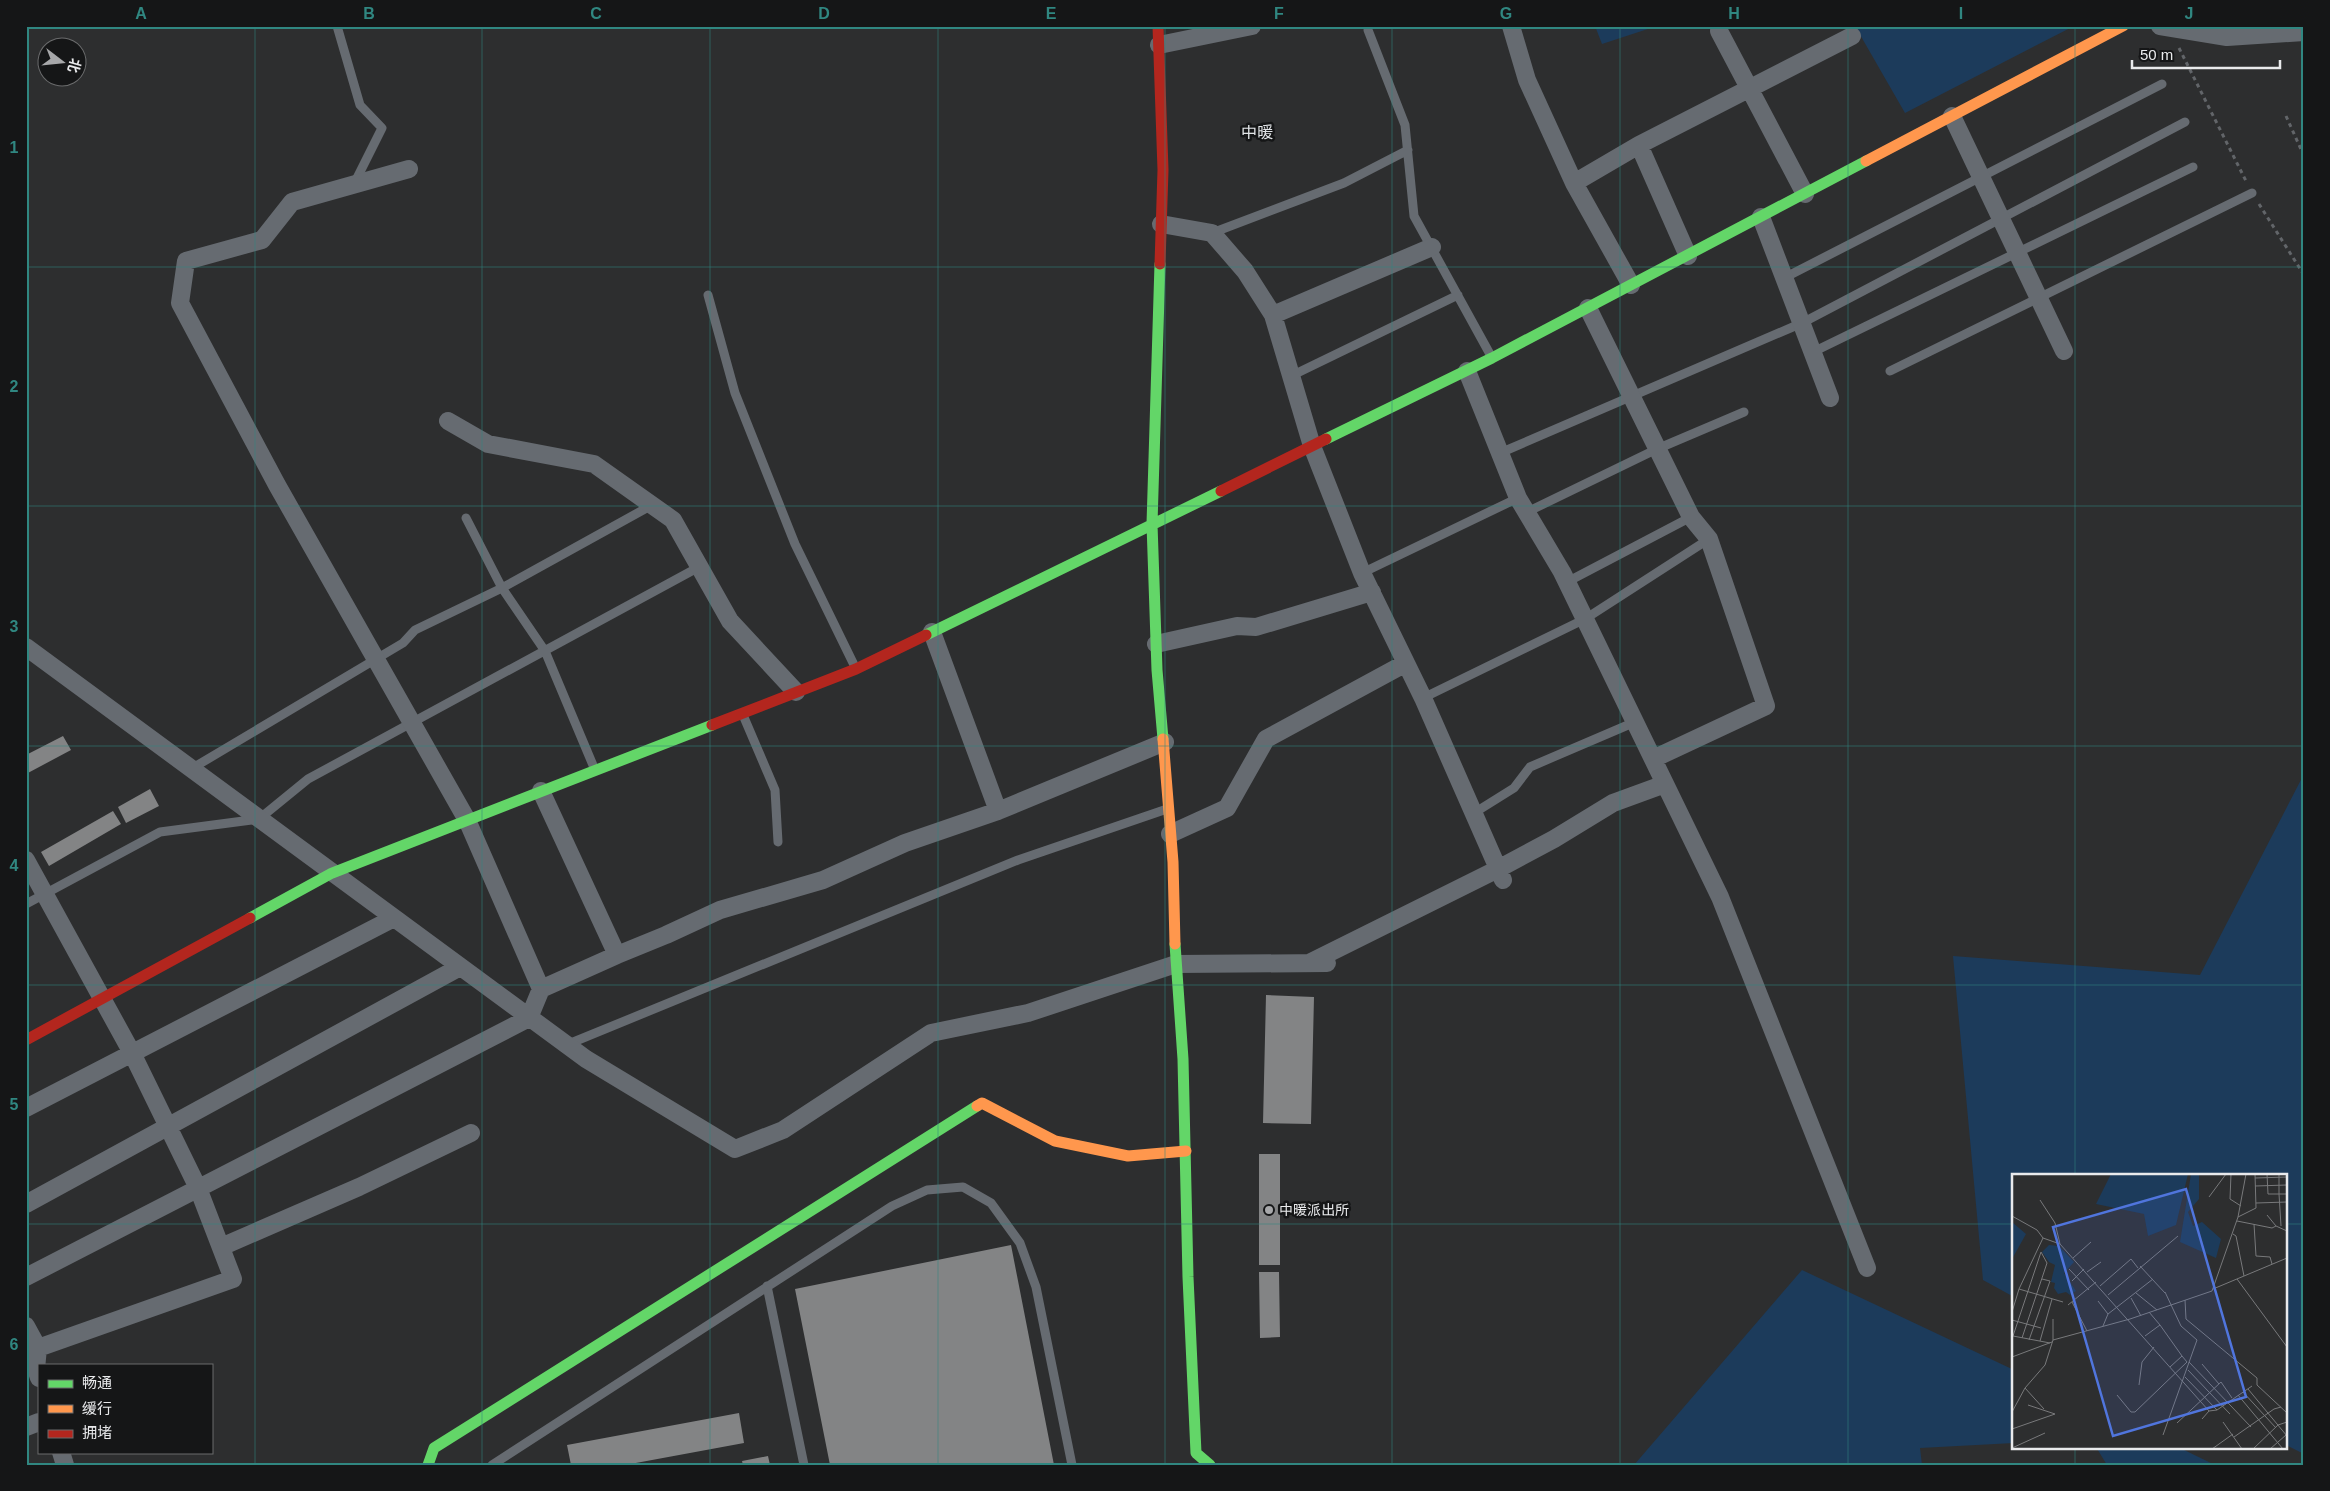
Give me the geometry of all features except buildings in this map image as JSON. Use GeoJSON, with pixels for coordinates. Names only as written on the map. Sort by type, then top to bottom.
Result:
{"type":"FeatureCollection","features":[{"type":"Feature","properties":{"kind":"street"},"geometry":{"type":"LineString","coordinates":[[1158,26],[1163,170],[1152,524],[1156,644],[1173,862],[1176,964],[1183,1059],[1196,1453],[1210,1465]]}},
{"type":"Feature","properties":{"kind":"street"},"geometry":{"type":"LineString","coordinates":[[1159,45],[1252,26]]}},
{"type":"Feature","properties":{"kind":"street"},"geometry":{"type":"LineString","coordinates":[[1511,26],[1527,80],[1574,183],[1631,285]]}},
{"type":"Feature","properties":{"kind":"street"},"geometry":{"type":"LineString","coordinates":[[26,1040],[332,873],[856,669],[1467,371],[2123,26]]}},
{"type":"Feature","properties":{"kind":"street"},"geometry":{"type":"LineString","coordinates":[[2164,27],[2227,37],[2304,32]]}},
{"type":"Feature","properties":{"kind":"street"},"geometry":{"type":"LineString","coordinates":[[1719,31],[1805,194]]}},
{"type":"Feature","properties":{"kind":"street"},"geometry":{"type":"LineString","coordinates":[[1574,183],[1639,146],[1852,36]]}},
{"type":"Feature","properties":{"kind":"street"},"geometry":{"type":"LineString","coordinates":[[1952,116],[2064,352]]}},
{"type":"Feature","properties":{"kind":"street"},"geometry":{"type":"LineString","coordinates":[[1639,146],[1688,256]]}},
{"type":"Feature","properties":{"kind":"street"},"geometry":{"type":"LineString","coordinates":[[409,168],[292,202],[262,240],[186,261],[180,302],[278,485],[467,820],[541,990]]}},
{"type":"Feature","properties":{"kind":"street"},"geometry":{"type":"LineString","coordinates":[[1761,217],[1830,398]]}},
{"type":"Feature","properties":{"kind":"street"},"geometry":{"type":"LineString","coordinates":[[1161,224],[1212,233],[1245,271],[1273,315],[1312,446],[1362,573],[1424,698],[1501,874]]}},
{"type":"Feature","properties":{"kind":"street"},"geometry":{"type":"LineString","coordinates":[[1273,315],[1432,247]]}},
{"type":"Feature","properties":{"kind":"street"},"geometry":{"type":"LineString","coordinates":[[1588,308],[1691,516],[1710,540],[1766,706],[1653,759]]}},
{"type":"Feature","properties":{"kind":"street"},"geometry":{"type":"LineString","coordinates":[[1467,371],[1523,505],[1567,582],[1720,897],[1867,1268]]}},
{"type":"Feature","properties":{"kind":"street"},"geometry":{"type":"LineString","coordinates":[[448,420],[488,444],[594,464],[673,520],[730,621],[796,692]]}},
{"type":"Feature","properties":{"kind":"street"},"geometry":{"type":"LineString","coordinates":[[1156,644],[1237,626],[1256,627],[1372,592]]}},
{"type":"Feature","properties":{"kind":"street"},"geometry":{"type":"LineString","coordinates":[[932,632],[998,811]]}},
{"type":"Feature","properties":{"kind":"street"},"geometry":{"type":"LineString","coordinates":[[26,647],[566,1045],[602,1069],[735,1149],[783,1130],[932,1033],[1028,1013],[1176,964],[1327,963]]}},
{"type":"Feature","properties":{"kind":"street"},"geometry":{"type":"LineString","coordinates":[[1170,834],[1227,808],[1266,739],[1406,663]]}},
{"type":"Feature","properties":{"kind":"street"},"geometry":{"type":"LineString","coordinates":[[26,1277],[529,1018],[541,990],[617,954],[666,935],[720,910],[823,880],[905,843],[998,811],[1165,742]]}},
{"type":"Feature","properties":{"kind":"street"},"geometry":{"type":"LineString","coordinates":[[1308,964],[1501,874],[1612,802],[1665,784]]}},
{"type":"Feature","properties":{"kind":"street"},"geometry":{"type":"LineString","coordinates":[[540,791],[617,954]]}},
{"type":"Feature","properties":{"kind":"street"},"geometry":{"type":"LineString","coordinates":[[26,860],[132,1053],[198,1188],[233,1279],[38,1348]]}},
{"type":"Feature","properties":{"kind":"street"},"geometry":{"type":"LineString","coordinates":[[26,1108],[394,918]]}},
{"type":"Feature","properties":{"kind":"street"},"geometry":{"type":"LineString","coordinates":[[26,1204],[460,967]]}},
{"type":"Feature","properties":{"kind":"street"},"geometry":{"type":"LineString","coordinates":[[428,1465],[434,1448],[982,1102],[1055,1141],[1128,1156],[1186,1150]]}},
{"type":"Feature","properties":{"kind":"street"},"geometry":{"type":"LineString","coordinates":[[221,1247],[359,1187],[470,1133]]}},
{"type":"Feature","properties":{"kind":"street"},"geometry":{"type":"LineString","coordinates":[[26,1326],[38,1348],[34,1373]]}},
{"type":"Feature","properties":{"kind":"street"},"geometry":{"type":"LineString","coordinates":[[26,1427],[38,1422]]}},
{"type":"Feature","properties":{"kind":"lane"},"geometry":{"type":"LineString","coordinates":[[337,26],[360,105],[382,128],[354,184]]}},
{"type":"Feature","properties":{"kind":"lane"},"geometry":{"type":"LineString","coordinates":[[1368,30],[1405,125],[1414,216],[1492,358]]}},
{"type":"Feature","properties":{"kind":"lane"},"geometry":{"type":"LineString","coordinates":[[1784,278],[2162,84]]}},
{"type":"Feature","properties":{"kind":"lane"},"geometry":{"type":"LineString","coordinates":[[1500,453],[1802,324],[2184,122]]}},
{"type":"Feature","properties":{"kind":"lane"},"geometry":{"type":"LineString","coordinates":[[1212,233],[1344,183],[1408,150]]}},
{"type":"Feature","properties":{"kind":"lane"},"geometry":{"type":"LineString","coordinates":[[1813,352],[2193,167]]}},
{"type":"Feature","properties":{"kind":"lane"},"geometry":{"type":"LineString","coordinates":[[1890,371],[2252,192]]}},
{"type":"Feature","properties":{"kind":"lane"},"geometry":{"type":"LineString","coordinates":[[1291,376],[1458,295]]}},
{"type":"Feature","properties":{"kind":"lane"},"geometry":{"type":"LineString","coordinates":[[708,296],[735,393],[795,544],[856,669]]}},
{"type":"Feature","properties":{"kind":"lane"},"geometry":{"type":"LineString","coordinates":[[1362,573],[1744,412]]}},
{"type":"Feature","properties":{"kind":"lane"},"geometry":{"type":"LineString","coordinates":[[191,769],[403,643],[415,630],[502,588],[652,505]]}},
{"type":"Feature","properties":{"kind":"lane"},"geometry":{"type":"LineString","coordinates":[[1567,582],[1691,516]]}},
{"type":"Feature","properties":{"kind":"lane"},"geometry":{"type":"LineString","coordinates":[[466,518],[502,588],[545,651],[595,770]]}},
{"type":"Feature","properties":{"kind":"lane"},"geometry":{"type":"LineString","coordinates":[[1424,698],[1585,618],[1710,540]]}},
{"type":"Feature","properties":{"kind":"lane"},"geometry":{"type":"LineString","coordinates":[[26,904],[160,832],[259,819],[308,779],[700,567]]}},
{"type":"Feature","properties":{"kind":"lane"},"geometry":{"type":"LineString","coordinates":[[742,713],[775,790],[778,842]]}},
{"type":"Feature","properties":{"kind":"lane"},"geometry":{"type":"LineString","coordinates":[[1474,813],[1514,788],[1530,767],[1635,722]]}},
{"type":"Feature","properties":{"kind":"lane"},"geometry":{"type":"LineString","coordinates":[[566,1045],[1018,860],[1169,808]]}},
{"type":"Feature","properties":{"kind":"lane"},"geometry":{"type":"LineString","coordinates":[[492,1465],[892,1206],[927,1190],[963,1187],[991,1203],[1020,1244],[1036,1287],[1072,1465]]}},
{"type":"Feature","properties":{"kind":"lane"},"geometry":{"type":"LineString","coordinates":[[767,1286],[804,1465]]}},
{"type":"Feature","properties":{"kind":"path"},"geometry":{"type":"LineString","coordinates":[[2164,27],[2252,192],[2304,275]]}},
{"type":"Feature","properties":{"kind":"path"},"geometry":{"type":"LineString","coordinates":[[2286,116],[2304,156]]}},
{"type":"Feature","properties":{"kind":"shaded area"},"geometry":{"type":"Polygon","coordinates":[[[1595,26],[1657,26],[1602,44],[1595,26]]]}},
{"type":"Feature","properties":{"kind":"shaded area"},"geometry":{"type":"Polygon","coordinates":[[[1855,26],[2074,26],[1905,113],[1855,26]]]}},
{"type":"Feature","properties":{"kind":"shaded area"},"geometry":{"type":"Polygon","coordinates":[[[2304,774],[2304,1454],[2288,1446],[2288,1174],[2012,1174],[2012,1296],[1983,1280],[1953,956],[2200,975],[2304,774]]]}},
{"type":"Feature","properties":{"kind":"shaded area"},"geometry":{"type":"Polygon","coordinates":[[[1802,1270],[2012,1369],[2012,1443],[1920,1448],[1922,1465],[1634,1465],[1802,1270]]]}},
{"type":"Feature","properties":{"kind":"shaded area"},"geometry":{"type":"Polygon","coordinates":[[[2097,1448],[2180,1448],[2215,1465],[2107,1465],[2097,1448]]]}},
{"type":"Feature","properties":{"kind":"traffic: fast"},"geometry":{"type":"LineString","coordinates":[[1326,439],[1492,358],[1866,161]]}},
{"type":"Feature","properties":{"kind":"traffic: fast"},"geometry":{"type":"LineString","coordinates":[[1160,264],[1152,524],[1157,670],[1163,739]]}},
{"type":"Feature","properties":{"kind":"traffic: fast"},"geometry":{"type":"LineString","coordinates":[[926,635],[1221,491]]}},
{"type":"Feature","properties":{"kind":"traffic: fast"},"geometry":{"type":"LineString","coordinates":[[250,918],[332,873],[712,725]]}},
{"type":"Feature","properties":{"kind":"traffic: fast"},"geometry":{"type":"LineString","coordinates":[[1175,944],[1183,1059],[1188,1277],[1196,1453],[1210,1465]]}},
{"type":"Feature","properties":{"kind":"traffic: fast"},"geometry":{"type":"LineString","coordinates":[[428,1465],[434,1448],[977,1106]]}},
{"type":"Feature","properties":{"kind":"traffic: slow"},"geometry":{"type":"LineString","coordinates":[[1866,161],[2123,26]]}},
{"type":"Feature","properties":{"kind":"traffic: slow"},"geometry":{"type":"LineString","coordinates":[[1163,739],[1173,862],[1175,944]]}},
{"type":"Feature","properties":{"kind":"traffic: slow"},"geometry":{"type":"LineString","coordinates":[[977,1106],[982,1103],[1055,1141],[1128,1156],[1186,1151]]}},
{"type":"Feature","properties":{"kind":"traffic: jam"},"geometry":{"type":"LineString","coordinates":[[1158,26],[1163,170],[1160,264]]}},
{"type":"Feature","properties":{"kind":"traffic: jam"},"geometry":{"type":"LineString","coordinates":[[1221,491],[1326,439]]}},
{"type":"Feature","properties":{"kind":"traffic: jam"},"geometry":{"type":"LineString","coordinates":[[712,725],[856,669],[926,635]]}},
{"type":"Feature","properties":{"kind":"traffic: jam"},"geometry":{"type":"LineString","coordinates":[[26,1040],[250,918]]}},
{"type":"Feature","properties":{"kind":"place","name":"中暖派出所"},"geometry":{"type":"Point","coordinates":[1269,1210]}},
{"type":"Feature","properties":{"kind":"district","name":"中暖"},"geometry":{"type":"Point","coordinates":[1257,132]}}]}
